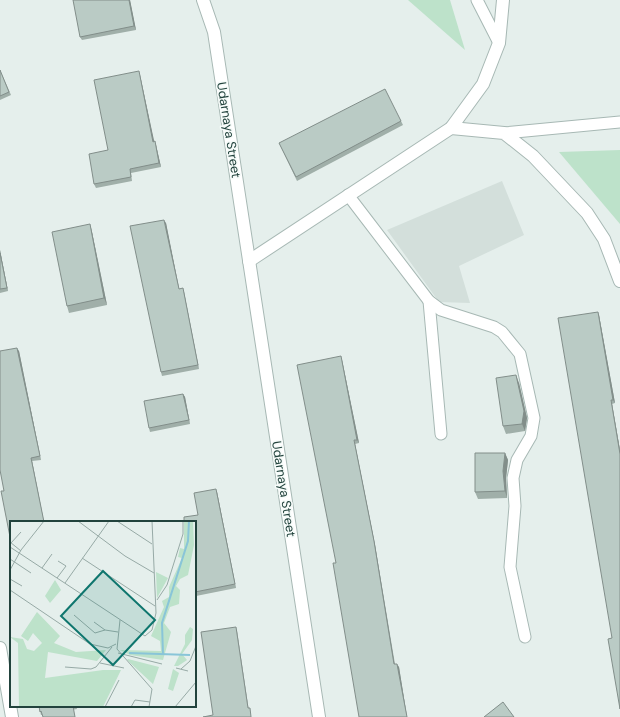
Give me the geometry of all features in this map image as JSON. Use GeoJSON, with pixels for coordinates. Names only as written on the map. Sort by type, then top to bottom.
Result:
{"type":"FeatureCollection","features":[{"type":"Feature","properties":{"kind":"street","name":"Udarnaya Street"},"geometry":{"type":"LineString","coordinates":[[203,0],[214,32],[319,717]]}},
{"type":"Feature","properties":{"kind":"street"},"geometry":{"type":"LineString","coordinates":[[249,261],[451,128],[483,84],[499,43],[503,0]]}},
{"type":"Feature","properties":{"kind":"street"},"geometry":{"type":"LineString","coordinates":[[451,128],[504,133],[533,156],[587,213],[604,239],[620,281]]}},
{"type":"Feature","properties":{"kind":"street"},"geometry":{"type":"LineString","coordinates":[[0,648],[10,706]]}},
{"type":"Feature","properties":{"kind":"street"},"geometry":{"type":"LineString","coordinates":[[10,707],[12,717]]}},
{"type":"Feature","properties":{"kind":"lane"},"geometry":{"type":"LineString","coordinates":[[476,0],[499,43]]}},
{"type":"Feature","properties":{"kind":"lane"},"geometry":{"type":"LineString","coordinates":[[504,133],[620,122]]}},
{"type":"Feature","properties":{"kind":"lane"},"geometry":{"type":"LineString","coordinates":[[348,195],[429,301],[441,310],[494,327],[502,332],[520,354],[534,418],[531,436],[518,460],[513,478],[515,506],[510,567],[525,637]]}},
{"type":"Feature","properties":{"kind":"lane"},"geometry":{"type":"LineString","coordinates":[[429,301],[441,434]]}},
{"type":"Feature","properties":{"kind":"shaded area"},"geometry":{"type":"Polygon","coordinates":[[[502,181],[524,235],[459,266],[470,303],[439,302],[387,230],[502,181]]]}},
{"type":"Feature","properties":{"kind":"green space"},"geometry":{"type":"Polygon","coordinates":[[[408,0],[450,0],[465,50],[408,0]]]}},
{"type":"Feature","properties":{"kind":"green space"},"geometry":{"type":"Polygon","coordinates":[[[620,150],[620,224],[559,152],[620,150]]]}},
{"type":"Feature","properties":{"kind":"building"},"geometry":{"type":"Polygon","coordinates":[[[73,0],[129,0],[134,26],[80,37],[73,0]]]}},
{"type":"Feature","properties":{"kind":"building"},"geometry":{"type":"Polygon","coordinates":[[[0,70],[9,92],[0,96],[0,70]]]}},
{"type":"Feature","properties":{"kind":"building"},"geometry":{"type":"Polygon","coordinates":[[[139,71],[153,142],[155,141],[159,163],[130,169],[131,177],[94,184],[89,154],[108,150],[94,80],[139,71]]]}},
{"type":"Feature","properties":{"kind":"building"},"geometry":{"type":"Polygon","coordinates":[[[385,89],[401,121],[296,177],[279,143],[385,89]]]}},
{"type":"Feature","properties":{"kind":"building"},"geometry":{"type":"Polygon","coordinates":[[[164,220],[179,289],[183,288],[198,365],[161,372],[130,226],[164,220]]]}},
{"type":"Feature","properties":{"kind":"building"},"geometry":{"type":"Polygon","coordinates":[[[90,224],[104,298],[67,306],[52,232],[90,224]]]}},
{"type":"Feature","properties":{"kind":"building"},"geometry":{"type":"Polygon","coordinates":[[[0,253],[7,288],[0,289],[0,253]]]}},
{"type":"Feature","properties":{"kind":"building"},"geometry":{"type":"Polygon","coordinates":[[[598,312],[613,400],[611,400],[620,454],[620,709],[608,639],[612,638],[558,318],[598,312]]]}},
{"type":"Feature","properties":{"kind":"building"},"geometry":{"type":"Polygon","coordinates":[[[17,348],[40,456],[31,458],[44,521],[10,521],[10,537],[1,491],[4,491],[0,470],[0,351],[17,348]]]}},
{"type":"Feature","properties":{"kind":"building"},"geometry":{"type":"Polygon","coordinates":[[[341,356],[357,440],[354,440],[374,541],[394,664],[397,664],[407,717],[359,717],[333,563],[336,563],[297,365],[341,356]]]}},
{"type":"Feature","properties":{"kind":"building"},"geometry":{"type":"Polygon","coordinates":[[[516,375],[524,411],[522,424],[503,426],[496,378],[516,375]]]}},
{"type":"Feature","properties":{"kind":"building"},"geometry":{"type":"Polygon","coordinates":[[[183,394],[189,420],[149,428],[144,401],[183,394]]]}},
{"type":"Feature","properties":{"kind":"building"},"geometry":{"type":"Polygon","coordinates":[[[475,453],[505,453],[503,471],[505,491],[475,492],[475,453]]]}},
{"type":"Feature","properties":{"kind":"building"},"geometry":{"type":"Polygon","coordinates":[[[216,489],[235,584],[196,592],[196,521],[184,521],[184,517],[198,515],[194,493],[216,489]]]}},
{"type":"Feature","properties":{"kind":"building"},"geometry":{"type":"Polygon","coordinates":[[[236,627],[248,708],[250,708],[251,717],[203,717],[213,715],[201,632],[236,627]]]}},
{"type":"Feature","properties":{"kind":"building"},"geometry":{"type":"Polygon","coordinates":[[[503,702],[514,717],[484,717],[503,702]]]}},
{"type":"Feature","properties":{"kind":"building"},"geometry":{"type":"Polygon","coordinates":[[[39,707],[73,707],[75,717],[43,717],[41,711],[40,712],[39,707]]]}}]}
